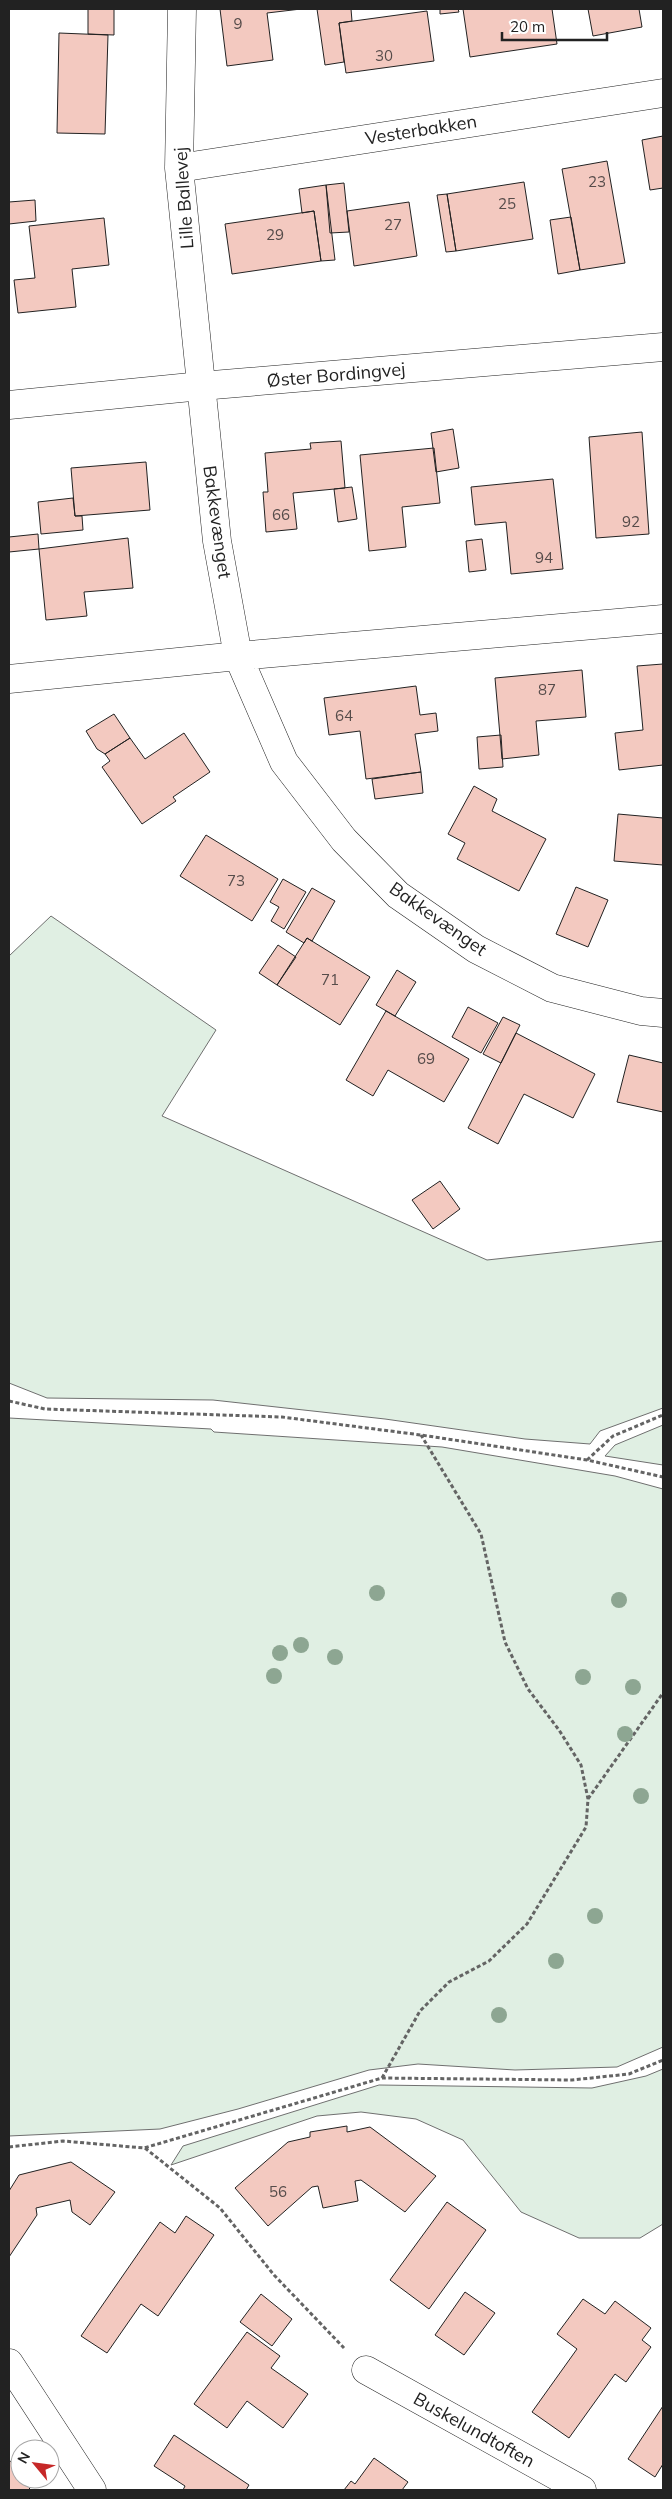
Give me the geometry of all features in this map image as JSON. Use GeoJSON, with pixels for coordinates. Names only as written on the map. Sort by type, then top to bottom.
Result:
{"type":"FeatureCollection","features":[{"type":"Feature","properties":{"kind":"street","name":"Lille Ballevej"},"geometry":{"type":"LineString","coordinates":[[182,9],[179,168],[201,386]]}},
{"type":"Feature","properties":{"kind":"street","name":"Vesterbakken"},"geometry":{"type":"LineString","coordinates":[[179,168],[663,93]]}},
{"type":"Feature","properties":{"kind":"street","name":"Øster Bordingvej"},"geometry":{"type":"LineString","coordinates":[[9,405],[201,386],[663,347]]}},
{"type":"Feature","properties":{"kind":"street","name":"Bakkevænget"},"geometry":{"type":"LineString","coordinates":[[201,386],[217,541],[238,656],[284,762],[344,840],[398,895],[476,949],[552,988],[641,1011],[663,1014]]}},
{"type":"Feature","properties":{"kind":"street"},"geometry":{"type":"LineString","coordinates":[[9,679],[238,656],[663,618]]}},
{"type":"Feature","properties":{"kind":"street"},"geometry":{"type":"LineString","coordinates":[[9,2363],[92,2490]]}},
{"type":"Feature","properties":{"kind":"street","name":"Buskelundtoften"},"geometry":{"type":"LineString","coordinates":[[366,2370],[582,2490]]}},
{"type":"Feature","properties":{"kind":"path"},"geometry":{"type":"LineString","coordinates":[[9,1401],[44,1409],[282,1417],[421,1435],[587,1460],[663,1477]]}},
{"type":"Feature","properties":{"kind":"path"},"geometry":{"type":"LineString","coordinates":[[587,1460],[613,1436],[663,1416]]}},
{"type":"Feature","properties":{"kind":"path"},"geometry":{"type":"LineString","coordinates":[[382,2078],[420,2011],[449,1982],[489,1961],[527,1924],[586,1827],[588,1799],[581,1765],[559,1730],[528,1689],[506,1642],[481,1534],[421,1435]]}},
{"type":"Feature","properties":{"kind":"path"},"geometry":{"type":"LineString","coordinates":[[588,1799],[663,1693]]}},
{"type":"Feature","properties":{"kind":"path"},"geometry":{"type":"LineString","coordinates":[[9,2147],[63,2141],[144,2148],[382,2078],[572,2080],[629,2074],[663,2060]]}},
{"type":"Feature","properties":{"kind":"path"},"geometry":{"type":"LineString","coordinates":[[144,2148],[220,2208],[274,2275],[366,2370]]}},
{"type":"Feature","properties":{"kind":"green space"},"geometry":{"type":"Polygon","coordinates":[[[51,916],[216,1030],[162,1116],[487,1260],[663,1241],[663,1408],[600,1431],[590,1444],[525,1439],[385,1419],[213,1400],[47,1398],[9,1383],[9,956],[51,916]]]}},
{"type":"Feature","properties":{"kind":"green space"},"geometry":{"type":"Polygon","coordinates":[[[9,1418],[211,1429],[214,1432],[442,1447],[615,1476],[663,1489],[663,2047],[617,2067],[515,2070],[418,2064],[369,2070],[238,2109],[160,2129],[9,2136],[9,1418]]]}},
{"type":"Feature","properties":{"kind":"green space"},"geometry":{"type":"Polygon","coordinates":[[[663,1425],[663,1465],[605,1456],[615,1445],[663,1425]]]}},
{"type":"Feature","properties":{"kind":"green space"},"geometry":{"type":"Polygon","coordinates":[[[663,2069],[663,2224],[640,2238],[579,2238],[521,2212],[463,2140],[416,2119],[361,2112],[317,2116],[171,2165],[183,2146],[379,2085],[592,2088],[646,2076],[663,2069]]]}},
{"type":"Feature","properties":{"kind":"building"},"geometry":{"type":"Polygon","coordinates":[[[88,9],[114,9],[114,35],[88,34],[88,9]]]}},
{"type":"Feature","properties":{"kind":"building"},"geometry":{"type":"Polygon","coordinates":[[[220,9],[301,9],[267,13],[273,60],[227,66],[220,9]]]}},
{"type":"Feature","properties":{"kind":"building"},"geometry":{"type":"Polygon","coordinates":[[[317,9],[351,9],[352,21],[339,23],[344,62],[325,65],[317,9]]]}},
{"type":"Feature","properties":{"kind":"building"},"geometry":{"type":"Polygon","coordinates":[[[440,9],[458,9],[459,12],[440,14],[440,9]]]}},
{"type":"Feature","properties":{"kind":"building"},"geometry":{"type":"Polygon","coordinates":[[[463,9],[552,9],[557,44],[470,57],[463,9]]]}},
{"type":"Feature","properties":{"kind":"building"},"geometry":{"type":"Polygon","coordinates":[[[588,9],[639,9],[642,27],[593,36],[588,9]]]}},
{"type":"Feature","properties":{"kind":"building"},"geometry":{"type":"Polygon","coordinates":[[[427,11],[434,61],[346,73],[339,23],[427,11]]]}},
{"type":"Feature","properties":{"kind":"building"},"geometry":{"type":"Polygon","coordinates":[[[59,33],[108,35],[105,134],[57,133],[59,33]]]}},
{"type":"Feature","properties":{"kind":"building"},"geometry":{"type":"Polygon","coordinates":[[[663,136],[663,188],[650,190],[642,140],[663,136]]]}},
{"type":"Feature","properties":{"kind":"building"},"geometry":{"type":"Polygon","coordinates":[[[607,161],[625,263],[580,270],[562,169],[607,161]]]}},
{"type":"Feature","properties":{"kind":"building"},"geometry":{"type":"Polygon","coordinates":[[[524,182],[533,239],[456,251],[447,194],[524,182]]]}},
{"type":"Feature","properties":{"kind":"building"},"geometry":{"type":"Polygon","coordinates":[[[344,183],[349,232],[330,233],[326,185],[344,183]]]}},
{"type":"Feature","properties":{"kind":"building"},"geometry":{"type":"Polygon","coordinates":[[[326,185],[335,260],[321,261],[314,211],[302,213],[299,189],[326,185]]]}},
{"type":"Feature","properties":{"kind":"building"},"geometry":{"type":"Polygon","coordinates":[[[447,194],[456,251],[446,252],[437,195],[447,194]]]}},
{"type":"Feature","properties":{"kind":"building"},"geometry":{"type":"Polygon","coordinates":[[[35,200],[36,221],[9,224],[9,202],[35,200]]]}},
{"type":"Feature","properties":{"kind":"building"},"geometry":{"type":"Polygon","coordinates":[[[409,202],[417,256],[354,266],[347,211],[409,202]]]}},
{"type":"Feature","properties":{"kind":"building"},"geometry":{"type":"Polygon","coordinates":[[[314,211],[321,261],[232,274],[225,224],[314,211]]]}},
{"type":"Feature","properties":{"kind":"building"},"geometry":{"type":"Polygon","coordinates":[[[571,217],[580,270],[558,274],[550,220],[571,217]]]}},
{"type":"Feature","properties":{"kind":"building"},"geometry":{"type":"Polygon","coordinates":[[[104,218],[109,265],[72,269],[76,307],[18,313],[14,280],[35,278],[29,226],[104,218]]]}},
{"type":"Feature","properties":{"kind":"building"},"geometry":{"type":"Polygon","coordinates":[[[453,429],[459,468],[436,472],[431,433],[453,429]]]}},
{"type":"Feature","properties":{"kind":"building"},"geometry":{"type":"Polygon","coordinates":[[[642,432],[649,534],[596,538],[589,437],[642,432]]]}},
{"type":"Feature","properties":{"kind":"building"},"geometry":{"type":"Polygon","coordinates":[[[341,441],[345,488],[293,493],[297,529],[266,532],[263,492],[268,492],[265,453],[311,449],[310,443],[341,441]]]}},
{"type":"Feature","properties":{"kind":"building"},"geometry":{"type":"Polygon","coordinates":[[[434,448],[440,503],[402,507],[406,547],[369,551],[360,455],[434,448]]]}},
{"type":"Feature","properties":{"kind":"building"},"geometry":{"type":"Polygon","coordinates":[[[146,462],[150,510],[75,516],[71,468],[146,462]]]}},
{"type":"Feature","properties":{"kind":"building"},"geometry":{"type":"Polygon","coordinates":[[[553,479],[563,569],[511,574],[506,522],[475,525],[471,487],[553,479]]]}},
{"type":"Feature","properties":{"kind":"building"},"geometry":{"type":"Polygon","coordinates":[[[352,487],[357,519],[338,522],[334,489],[352,487]]]}},
{"type":"Feature","properties":{"kind":"building"},"geometry":{"type":"Polygon","coordinates":[[[73,498],[75,516],[82,516],[83,530],[41,534],[38,502],[73,498]]]}},
{"type":"Feature","properties":{"kind":"building"},"geometry":{"type":"Polygon","coordinates":[[[38,534],[39,549],[9,552],[9,537],[38,534]]]}},
{"type":"Feature","properties":{"kind":"building"},"geometry":{"type":"Polygon","coordinates":[[[128,538],[133,588],[84,592],[87,616],[46,620],[39,549],[128,538]]]}},
{"type":"Feature","properties":{"kind":"building"},"geometry":{"type":"Polygon","coordinates":[[[482,539],[486,570],[469,572],[466,541],[482,539]]]}},
{"type":"Feature","properties":{"kind":"building"},"geometry":{"type":"Polygon","coordinates":[[[663,664],[663,765],[619,770],[615,733],[643,730],[637,666],[663,664]]]}},
{"type":"Feature","properties":{"kind":"building"},"geometry":{"type":"Polygon","coordinates":[[[582,670],[586,717],[536,721],[539,755],[502,759],[495,678],[582,670]]]}},
{"type":"Feature","properties":{"kind":"building"},"geometry":{"type":"Polygon","coordinates":[[[416,686],[420,715],[436,713],[438,731],[415,734],[421,772],[366,779],[360,731],[329,735],[324,698],[416,686]]]}},
{"type":"Feature","properties":{"kind":"building"},"geometry":{"type":"Polygon","coordinates":[[[114,714],[130,738],[105,754],[97,749],[86,731],[114,714]]]}},
{"type":"Feature","properties":{"kind":"building"},"geometry":{"type":"Polygon","coordinates":[[[184,733],[210,772],[173,797],[176,801],[142,824],[102,767],[110,761],[105,754],[130,738],[145,759],[184,733]]]}},
{"type":"Feature","properties":{"kind":"building"},"geometry":{"type":"Polygon","coordinates":[[[501,735],[503,767],[479,769],[477,737],[501,735]]]}},
{"type":"Feature","properties":{"kind":"building"},"geometry":{"type":"Polygon","coordinates":[[[421,772],[423,793],[375,799],[372,779],[421,772]]]}},
{"type":"Feature","properties":{"kind":"building"},"geometry":{"type":"Polygon","coordinates":[[[474,786],[497,799],[492,811],[546,839],[519,891],[457,859],[465,843],[448,834],[474,786]]]}},
{"type":"Feature","properties":{"kind":"building"},"geometry":{"type":"Polygon","coordinates":[[[618,814],[663,818],[663,865],[614,861],[618,814]]]}},
{"type":"Feature","properties":{"kind":"building"},"geometry":{"type":"Polygon","coordinates":[[[206,835],[278,879],[252,921],[180,876],[206,835]]]}},
{"type":"Feature","properties":{"kind":"building"},"geometry":{"type":"Polygon","coordinates":[[[283,879],[306,892],[284,929],[271,921],[279,907],[270,902],[283,879]]]}},
{"type":"Feature","properties":{"kind":"building"},"geometry":{"type":"Polygon","coordinates":[[[576,887],[608,900],[588,947],[556,934],[576,887]]]}},
{"type":"Feature","properties":{"kind":"building"},"geometry":{"type":"Polygon","coordinates":[[[312,888],[335,901],[312,941],[307,938],[304,943],[286,932],[312,888]]]}},
{"type":"Feature","properties":{"kind":"building"},"geometry":{"type":"Polygon","coordinates":[[[307,938],[370,977],[340,1025],[277,985],[307,938]]]}},
{"type":"Feature","properties":{"kind":"building"},"geometry":{"type":"Polygon","coordinates":[[[278,945],[296,957],[277,985],[259,973],[278,945]]]}},
{"type":"Feature","properties":{"kind":"building"},"geometry":{"type":"Polygon","coordinates":[[[397,970],[416,982],[395,1016],[376,1005],[397,970]]]}},
{"type":"Feature","properties":{"kind":"building"},"geometry":{"type":"Polygon","coordinates":[[[468,1007],[498,1023],[481,1053],[452,1037],[468,1007]]]}},
{"type":"Feature","properties":{"kind":"building"},"geometry":{"type":"Polygon","coordinates":[[[386,1011],[469,1059],[444,1102],[388,1070],[373,1096],[346,1080],[386,1011]]]}},
{"type":"Feature","properties":{"kind":"building"},"geometry":{"type":"Polygon","coordinates":[[[503,1017],[520,1025],[501,1063],[483,1054],[503,1017]]]}},
{"type":"Feature","properties":{"kind":"building"},"geometry":{"type":"Polygon","coordinates":[[[516,1033],[595,1074],[573,1118],[524,1094],[498,1144],[468,1128],[516,1033]]]}},
{"type":"Feature","properties":{"kind":"building"},"geometry":{"type":"Polygon","coordinates":[[[629,1055],[663,1063],[663,1112],[617,1102],[629,1055]]]}},
{"type":"Feature","properties":{"kind":"building"},"geometry":{"type":"Polygon","coordinates":[[[440,1181],[460,1209],[433,1229],[412,1200],[440,1181]]]}},
{"type":"Feature","properties":{"kind":"building"},"geometry":{"type":"Polygon","coordinates":[[[347,2126],[347,2132],[370,2127],[436,2176],[405,2212],[361,2180],[355,2181],[358,2201],[323,2208],[318,2186],[312,2187],[268,2226],[235,2188],[288,2142],[310,2137],[310,2132],[347,2126]]]}},
{"type":"Feature","properties":{"kind":"building"},"geometry":{"type":"Polygon","coordinates":[[[71,2162],[115,2192],[90,2225],[72,2212],[70,2200],[36,2208],[37,2215],[9,2257],[9,2191],[19,2175],[71,2162]]]}},
{"type":"Feature","properties":{"kind":"building"},"geometry":{"type":"Polygon","coordinates":[[[447,2202],[486,2230],[429,2309],[390,2280],[447,2202]]]}},
{"type":"Feature","properties":{"kind":"building"},"geometry":{"type":"Polygon","coordinates":[[[186,2216],[214,2235],[158,2316],[141,2304],[107,2353],[81,2336],[160,2222],[175,2233],[186,2216]]]}},
{"type":"Feature","properties":{"kind":"building"},"geometry":{"type":"Polygon","coordinates":[[[465,2292],[495,2313],[464,2355],[435,2335],[465,2292]]]}},
{"type":"Feature","properties":{"kind":"building"},"geometry":{"type":"Polygon","coordinates":[[[261,2294],[292,2319],[272,2346],[240,2322],[261,2294]]]}},
{"type":"Feature","properties":{"kind":"building"},"geometry":{"type":"Polygon","coordinates":[[[583,2299],[605,2314],[615,2301],[651,2328],[642,2340],[651,2347],[626,2382],[615,2374],[569,2438],[532,2412],[577,2349],[557,2334],[583,2299]]]}},
{"type":"Feature","properties":{"kind":"building"},"geometry":{"type":"Polygon","coordinates":[[[247,2332],[280,2356],[271,2368],[308,2394],[283,2428],[247,2401],[227,2428],[194,2404],[247,2332]]]}},
{"type":"Feature","properties":{"kind":"building"},"geometry":{"type":"Polygon","coordinates":[[[663,2406],[663,2464],[655,2477],[628,2459],[663,2406]]]}},
{"type":"Feature","properties":{"kind":"building"},"geometry":{"type":"Polygon","coordinates":[[[174,2435],[249,2485],[246,2490],[183,2490],[185,2486],[154,2466],[174,2435]]]}},
{"type":"Feature","properties":{"kind":"building"},"geometry":{"type":"Polygon","coordinates":[[[374,2458],[408,2482],[402,2490],[344,2490],[351,2481],[355,2484],[374,2458]]]}},
{"type":"Feature","properties":{"kind":"building"},"geometry":{"type":"Polygon","coordinates":[[[9,2460],[10,2489],[29,2489],[9,2490],[9,2460]]]}}]}
